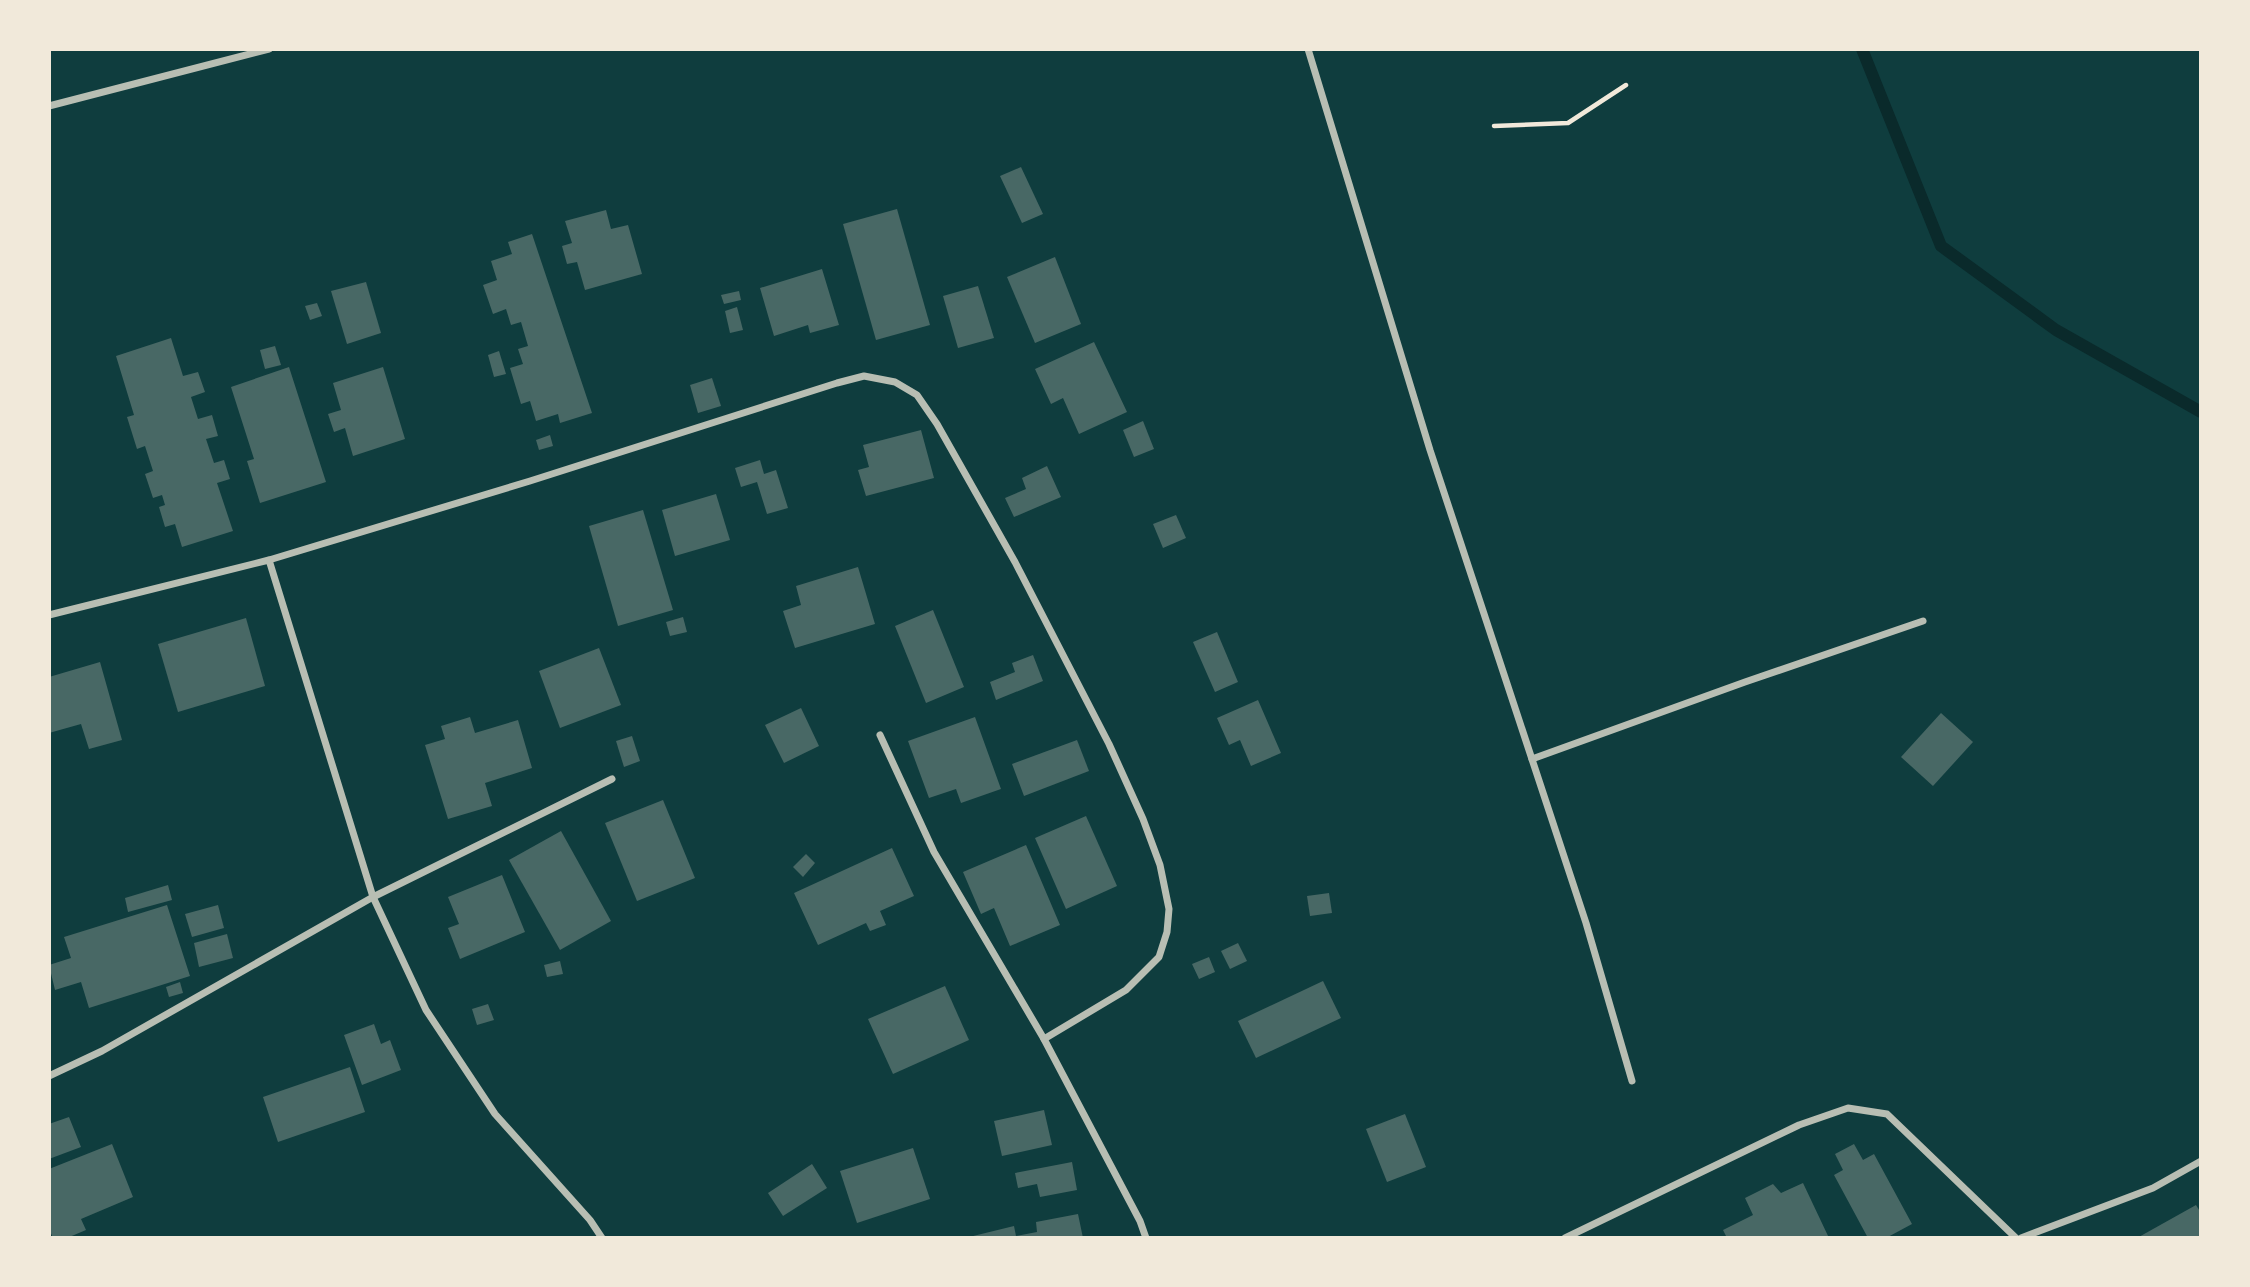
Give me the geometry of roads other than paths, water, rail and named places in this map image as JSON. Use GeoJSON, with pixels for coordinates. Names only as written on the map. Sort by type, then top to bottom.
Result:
{"type":"FeatureCollection","features":[{"type":"Feature","properties":{"kind":"street"},"geometry":{"type":"LineString","coordinates":[[49,106],[270,49]]}},
{"type":"Feature","properties":{"kind":"street"},"geometry":{"type":"LineString","coordinates":[[1308,49],[1430,450],[1586,923],[1632,1081]]}},
{"type":"Feature","properties":{"kind":"street"},"geometry":{"type":"LineString","coordinates":[[49,615],[269,560],[530,481],[837,383],[864,376],[894,382],[917,395],[937,424],[1015,562],[1109,744],[1143,818],[1160,865],[1169,909],[1167,932],[1159,957],[1126,990],[1044,1039]]}},
{"type":"Feature","properties":{"kind":"street"},"geometry":{"type":"LineString","coordinates":[[269,560],[373,897],[426,1010],[495,1114],[590,1220],[602,1238]]}},
{"type":"Feature","properties":{"kind":"street"},"geometry":{"type":"LineString","coordinates":[[1532,759],[1923,621]]}},
{"type":"Feature","properties":{"kind":"street"},"geometry":{"type":"LineString","coordinates":[[880,735],[934,852],[1044,1039],[1140,1221],[1146,1238]]}},
{"type":"Feature","properties":{"kind":"street"},"geometry":{"type":"LineString","coordinates":[[49,1076],[102,1051],[373,897],[612,779]]}},
{"type":"Feature","properties":{"kind":"street"},"geometry":{"type":"LineString","coordinates":[[1564,1238],[1799,1125],[1848,1108],[1887,1114],[2016,1238]]}},
{"type":"Feature","properties":{"kind":"street"},"geometry":{"type":"LineString","coordinates":[[2021,1238],[2153,1188],[2201,1160]]}},
{"type":"Feature","properties":{"kind":"waterway"},"geometry":{"type":"LineString","coordinates":[[1862,49],[1941,246],[2056,330],[2201,412]]}}]}
